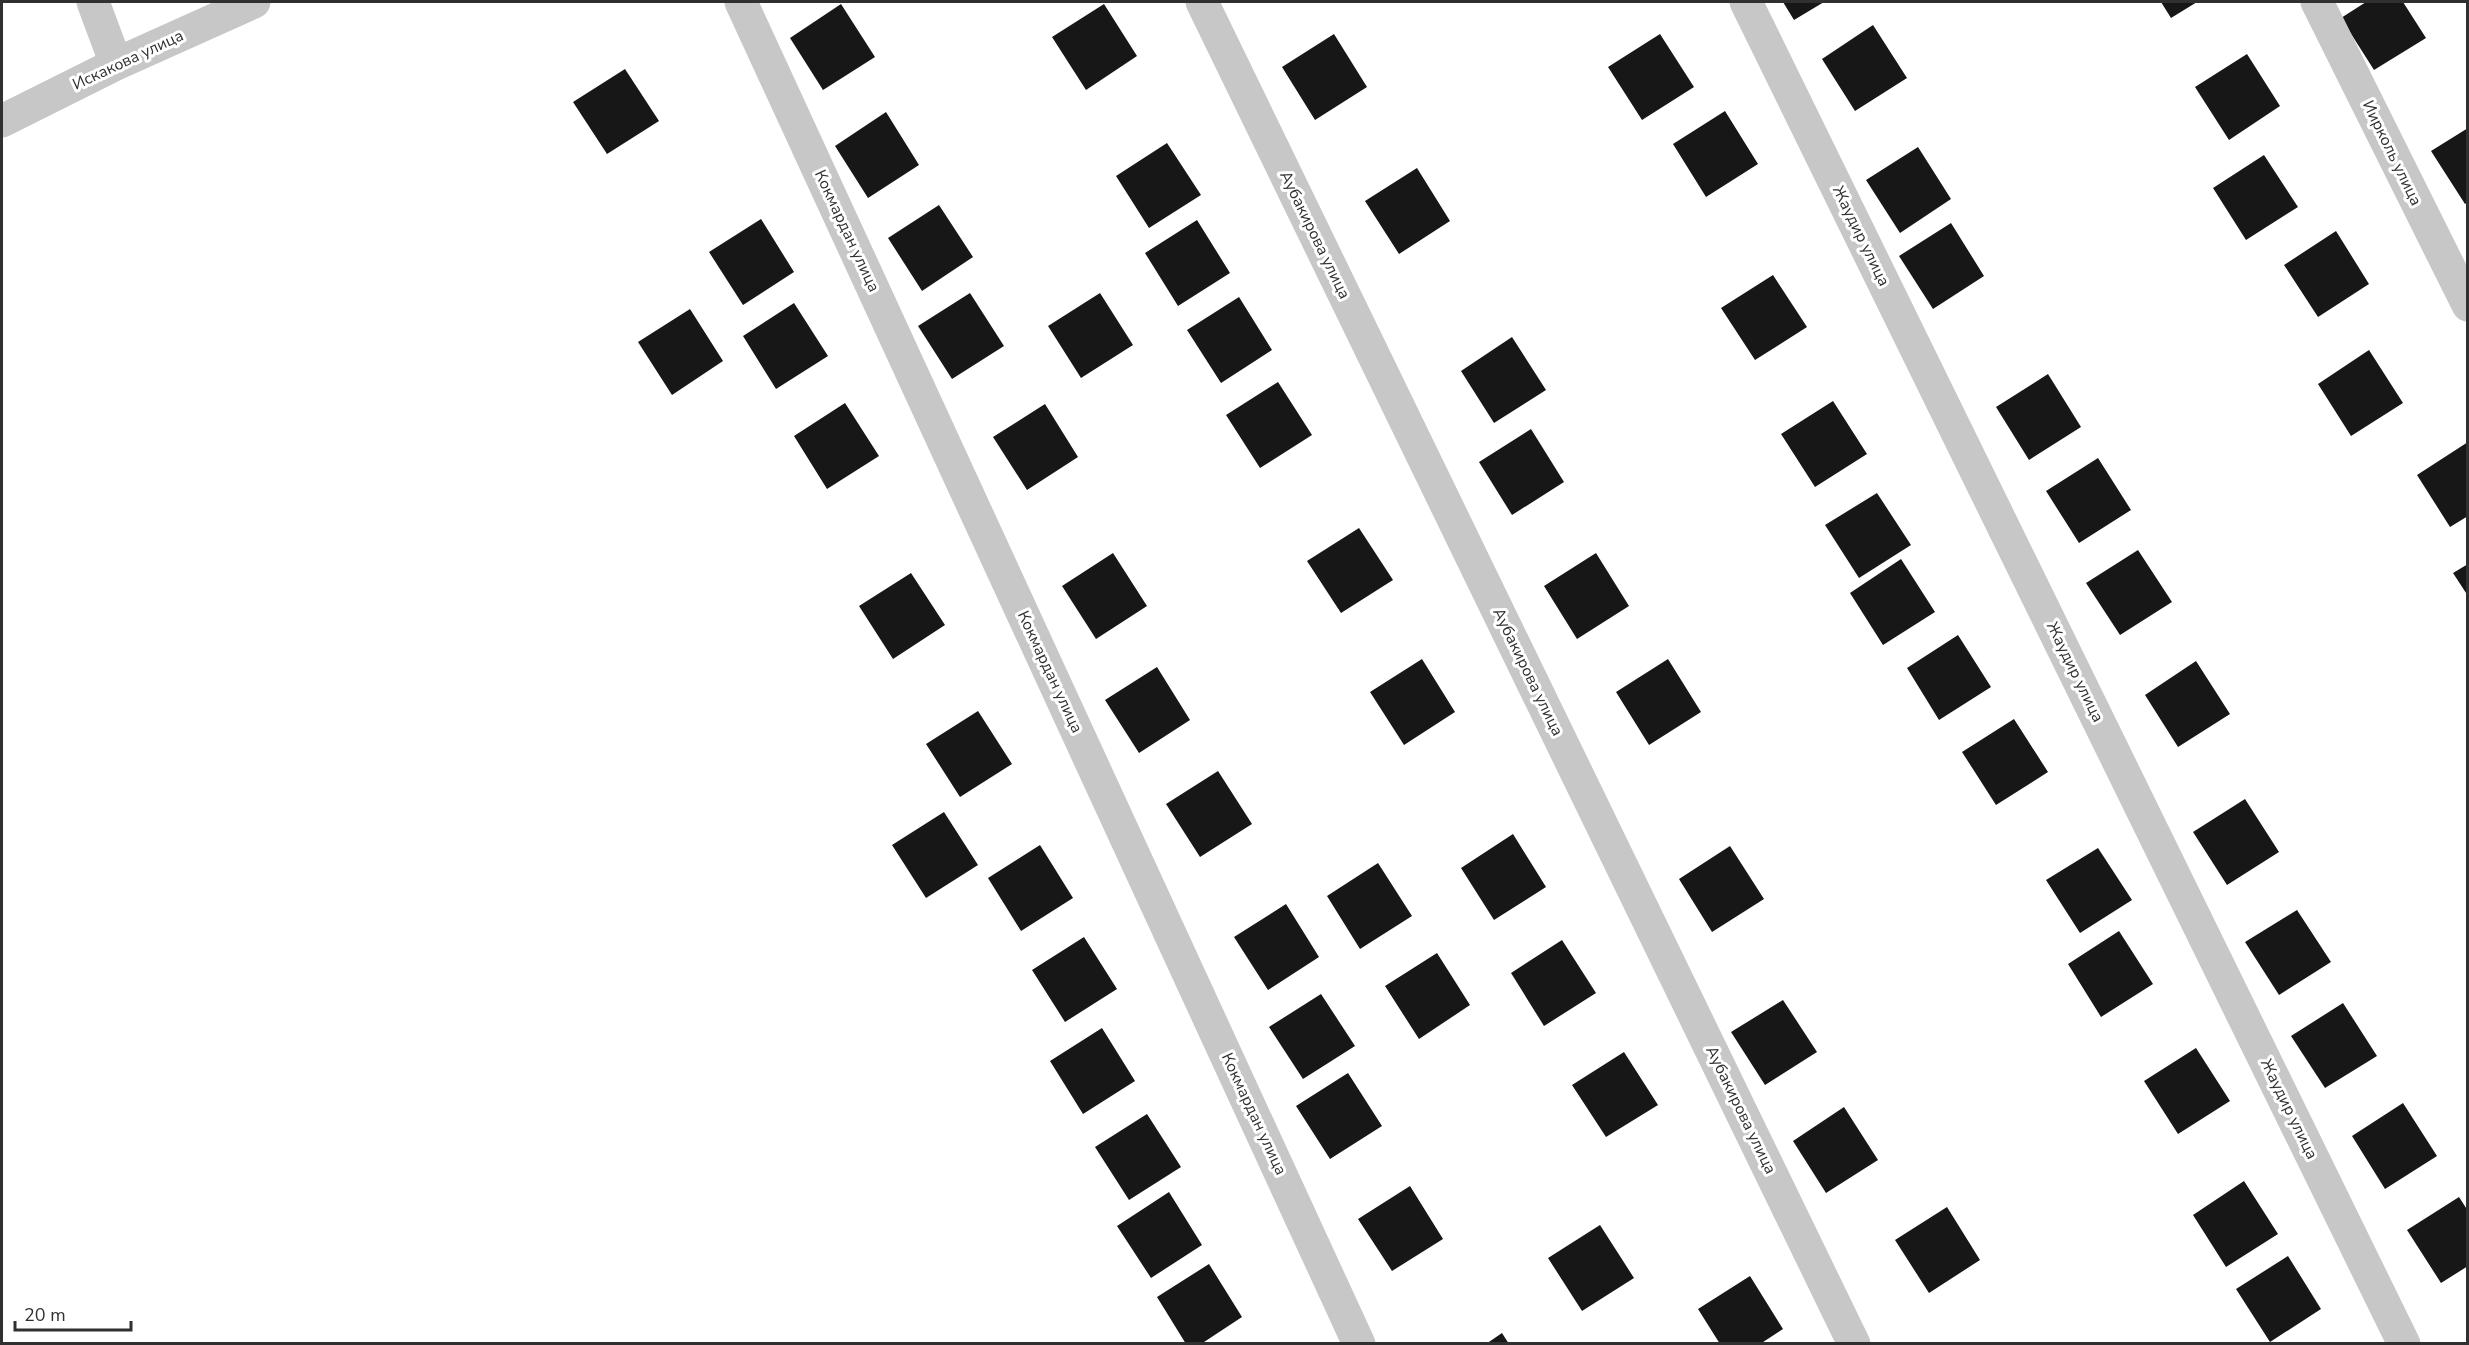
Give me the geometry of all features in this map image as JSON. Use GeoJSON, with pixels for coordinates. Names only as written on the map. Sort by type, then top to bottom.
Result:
{"type":"FeatureCollection","features":[{"type":"Feature","properties":{"kind":"street"},"geometry":{"type":"LineString","coordinates":[[93,2],[116,64]]}},
{"type":"Feature","properties":{"kind":"street","name":"Искакова улица"},"geometry":{"type":"LineString","coordinates":[[2,121],[116,64],[254,2]]}},
{"type":"Feature","properties":{"kind":"street","name":"Кокмардан улица"},"geometry":{"type":"LineString","coordinates":[[741,2],[1359,1344]]}},
{"type":"Feature","properties":{"kind":"street","name":"Аубакирова улица"},"geometry":{"type":"LineString","coordinates":[[1202,2],[1854,1344]]}},
{"type":"Feature","properties":{"kind":"street","name":"Жаудир улица"},"geometry":{"type":"LineString","coordinates":[[1746,2],[2404,1344]]}},
{"type":"Feature","properties":{"kind":"street","name":"Иирколь улица"},"geometry":{"type":"LineString","coordinates":[[2317,2],[2468,305]]}},
{"type":"Feature","properties":{"kind":"building"},"geometry":{"type":"Polygon","coordinates":[[[1783,2],[1824,2],[1794,20],[1783,2]]]}},
{"type":"Feature","properties":{"kind":"building"},"geometry":{"type":"Polygon","coordinates":[[[2161,2],[2197,2],[2171,18],[2161,2]]]}},
{"type":"Feature","properties":{"kind":"building"},"geometry":{"type":"Polygon","coordinates":[[[2366,2],[2403,2],[2426,38],[2374,70],[2341,18],[2366,2]]]}},
{"type":"Feature","properties":{"kind":"building"},"geometry":{"type":"Polygon","coordinates":[[[841,4],[875,57],[823,90],[790,38],[841,4]]]}},
{"type":"Feature","properties":{"kind":"building"},"geometry":{"type":"Polygon","coordinates":[[[1104,4],[1137,56],[1086,90],[1052,37],[1104,4]]]}},
{"type":"Feature","properties":{"kind":"building"},"geometry":{"type":"Polygon","coordinates":[[[1873,25],[1907,78],[1855,111],[1822,59],[1873,25]]]}},
{"type":"Feature","properties":{"kind":"building"},"geometry":{"type":"Polygon","coordinates":[[[1334,34],[1367,87],[1315,120],[1282,67],[1334,34]]]}},
{"type":"Feature","properties":{"kind":"building"},"geometry":{"type":"Polygon","coordinates":[[[1660,34],[1694,87],[1642,120],[1608,67],[1660,34]]]}},
{"type":"Feature","properties":{"kind":"building"},"geometry":{"type":"Polygon","coordinates":[[[2247,54],[2280,106],[2229,140],[2195,87],[2247,54]]]}},
{"type":"Feature","properties":{"kind":"building"},"geometry":{"type":"Polygon","coordinates":[[[625,69],[659,121],[607,154],[573,102],[625,69]]]}},
{"type":"Feature","properties":{"kind":"building"},"geometry":{"type":"Polygon","coordinates":[[[1725,111],[1758,164],[1706,197],[1673,144],[1725,111]]]}},
{"type":"Feature","properties":{"kind":"building"},"geometry":{"type":"Polygon","coordinates":[[[886,112],[919,165],[868,198],[835,146],[886,112]]]}},
{"type":"Feature","properties":{"kind":"building"},"geometry":{"type":"Polygon","coordinates":[[[2468,128],[2468,202],[2465,204],[2431,151],[2468,128]]]}},
{"type":"Feature","properties":{"kind":"building"},"geometry":{"type":"Polygon","coordinates":[[[1167,143],[1201,195],[1149,228],[1116,176],[1167,143]]]}},
{"type":"Feature","properties":{"kind":"building"},"geometry":{"type":"Polygon","coordinates":[[[1918,147],[1951,199],[1900,233],[1866,180],[1918,147]]]}},
{"type":"Feature","properties":{"kind":"building"},"geometry":{"type":"Polygon","coordinates":[[[2264,155],[2298,207],[2246,240],[2213,188],[2264,155]]]}},
{"type":"Feature","properties":{"kind":"building"},"geometry":{"type":"Polygon","coordinates":[[[1417,168],[1450,221],[1399,254],[1365,201],[1417,168]]]}},
{"type":"Feature","properties":{"kind":"building"},"geometry":{"type":"Polygon","coordinates":[[[939,205],[973,257],[922,291],[888,238],[939,205]]]}},
{"type":"Feature","properties":{"kind":"building"},"geometry":{"type":"Polygon","coordinates":[[[761,219],[794,272],[743,305],[709,252],[761,219]]]}},
{"type":"Feature","properties":{"kind":"building"},"geometry":{"type":"Polygon","coordinates":[[[1197,220],[1230,273],[1178,306],[1145,253],[1197,220]]]}},
{"type":"Feature","properties":{"kind":"building"},"geometry":{"type":"Polygon","coordinates":[[[1951,223],[1984,276],[1933,309],[1899,256],[1951,223]]]}},
{"type":"Feature","properties":{"kind":"building"},"geometry":{"type":"Polygon","coordinates":[[[2336,231],[2369,284],[2318,317],[2284,265],[2336,231]]]}},
{"type":"Feature","properties":{"kind":"building"},"geometry":{"type":"Polygon","coordinates":[[[1773,275],[1807,327],[1755,360],[1721,308],[1773,275]]]}},
{"type":"Feature","properties":{"kind":"building"},"geometry":{"type":"Polygon","coordinates":[[[970,293],[1004,346],[952,379],[918,326],[970,293]]]}},
{"type":"Feature","properties":{"kind":"building"},"geometry":{"type":"Polygon","coordinates":[[[1100,293],[1133,345],[1081,378],[1048,326],[1100,293]]]}},
{"type":"Feature","properties":{"kind":"building"},"geometry":{"type":"Polygon","coordinates":[[[1239,297],[1272,350],[1221,383],[1187,330],[1239,297]]]}},
{"type":"Feature","properties":{"kind":"building"},"geometry":{"type":"Polygon","coordinates":[[[794,303],[828,356],[776,389],[743,336],[794,303]]]}},
{"type":"Feature","properties":{"kind":"building"},"geometry":{"type":"Polygon","coordinates":[[[690,309],[723,361],[672,395],[638,342],[690,309]]]}},
{"type":"Feature","properties":{"kind":"building"},"geometry":{"type":"Polygon","coordinates":[[[1512,337],[1546,390],[1494,423],[1461,371],[1512,337]]]}},
{"type":"Feature","properties":{"kind":"building"},"geometry":{"type":"Polygon","coordinates":[[[2369,350],[2403,403],[2351,436],[2318,384],[2369,350]]]}},
{"type":"Feature","properties":{"kind":"building"},"geometry":{"type":"Polygon","coordinates":[[[2048,374],[2081,427],[2029,460],[1996,407],[2048,374]]]}},
{"type":"Feature","properties":{"kind":"building"},"geometry":{"type":"Polygon","coordinates":[[[1278,382],[1312,435],[1260,468],[1226,415],[1278,382]]]}},
{"type":"Feature","properties":{"kind":"building"},"geometry":{"type":"Polygon","coordinates":[[[1833,401],[1867,454],[1815,487],[1781,434],[1833,401]]]}},
{"type":"Feature","properties":{"kind":"building"},"geometry":{"type":"Polygon","coordinates":[[[845,403],[879,456],[827,489],[794,436],[845,403]]]}},
{"type":"Feature","properties":{"kind":"building"},"geometry":{"type":"Polygon","coordinates":[[[1045,404],[1078,457],[1027,490],[993,437],[1045,404]]]}},
{"type":"Feature","properties":{"kind":"building"},"geometry":{"type":"Polygon","coordinates":[[[1531,429],[1564,482],[1512,515],[1479,462],[1531,429]]]}},
{"type":"Feature","properties":{"kind":"building"},"geometry":{"type":"Polygon","coordinates":[[[2468,442],[2468,516],[2450,527],[2417,475],[2468,442]]]}},
{"type":"Feature","properties":{"kind":"building"},"geometry":{"type":"Polygon","coordinates":[[[2098,458],[2131,510],[2079,543],[2046,491],[2098,458]]]}},
{"type":"Feature","properties":{"kind":"building"},"geometry":{"type":"Polygon","coordinates":[[[1877,493],[1911,545],[1859,578],[1825,525],[1877,493]]]}},
{"type":"Feature","properties":{"kind":"building"},"geometry":{"type":"Polygon","coordinates":[[[1359,528],[1393,580],[1341,613],[1307,561],[1359,528]]]}},
{"type":"Feature","properties":{"kind":"building"},"geometry":{"type":"Polygon","coordinates":[[[2138,550],[2172,602],[2120,635],[2086,583],[2138,550]]]}},
{"type":"Feature","properties":{"kind":"building"},"geometry":{"type":"Polygon","coordinates":[[[1113,553],[1147,606],[1096,639],[1062,586],[1113,553]]]}},
{"type":"Feature","properties":{"kind":"building"},"geometry":{"type":"Polygon","coordinates":[[[1596,553],[1629,606],[1577,639],[1544,586],[1596,553]]]}},
{"type":"Feature","properties":{"kind":"building"},"geometry":{"type":"Polygon","coordinates":[[[1901,559],[1935,612],[1883,645],[1850,593],[1901,559]]]}},
{"type":"Feature","properties":{"kind":"building"},"geometry":{"type":"Polygon","coordinates":[[[2468,564],[2468,596],[2453,573],[2468,564]]]}},
{"type":"Feature","properties":{"kind":"building"},"geometry":{"type":"Polygon","coordinates":[[[911,573],[945,625],[893,659],[859,606],[911,573]]]}},
{"type":"Feature","properties":{"kind":"building"},"geometry":{"type":"Polygon","coordinates":[[[1958,635],[1991,687],[1939,720],[1907,668],[1958,635]]]}},
{"type":"Feature","properties":{"kind":"building"},"geometry":{"type":"Polygon","coordinates":[[[1422,659],[1455,712],[1404,745],[1370,692],[1422,659]]]}},
{"type":"Feature","properties":{"kind":"building"},"geometry":{"type":"Polygon","coordinates":[[[1668,659],[1701,712],[1649,745],[1616,692],[1668,659]]]}},
{"type":"Feature","properties":{"kind":"building"},"geometry":{"type":"Polygon","coordinates":[[[2196,661],[2230,714],[2178,747],[2145,695],[2196,661]]]}},
{"type":"Feature","properties":{"kind":"building"},"geometry":{"type":"Polygon","coordinates":[[[1157,667],[1190,720],[1139,753],[1105,700],[1157,667]]]}},
{"type":"Feature","properties":{"kind":"building"},"geometry":{"type":"Polygon","coordinates":[[[978,711],[1012,764],[960,797],[926,744],[978,711]]]}},
{"type":"Feature","properties":{"kind":"building"},"geometry":{"type":"Polygon","coordinates":[[[2014,719],[2048,772],[1996,805],[1962,752],[2014,719]]]}},
{"type":"Feature","properties":{"kind":"building"},"geometry":{"type":"Polygon","coordinates":[[[1218,771],[1252,824],[1200,857],[1166,804],[1218,771]]]}},
{"type":"Feature","properties":{"kind":"building"},"geometry":{"type":"Polygon","coordinates":[[[2245,799],[2279,852],[2227,885],[2193,832],[2245,799]]]}},
{"type":"Feature","properties":{"kind":"building"},"geometry":{"type":"Polygon","coordinates":[[[944,812],[978,865],[926,898],[892,845],[944,812]]]}},
{"type":"Feature","properties":{"kind":"building"},"geometry":{"type":"Polygon","coordinates":[[[1513,834],[1546,887],[1494,920],[1461,868],[1513,834]]]}},
{"type":"Feature","properties":{"kind":"building"},"geometry":{"type":"Polygon","coordinates":[[[1040,845],[1073,898],[1021,931],[988,878],[1040,845]]]}},
{"type":"Feature","properties":{"kind":"building"},"geometry":{"type":"Polygon","coordinates":[[[1730,846],[1764,899],[1712,932],[1679,879],[1730,846]]]}},
{"type":"Feature","properties":{"kind":"building"},"geometry":{"type":"Polygon","coordinates":[[[2098,848],[2132,900],[2080,933],[2046,880],[2098,848]]]}},
{"type":"Feature","properties":{"kind":"building"},"geometry":{"type":"Polygon","coordinates":[[[1378,863],[1412,916],[1360,949],[1327,896],[1378,863]]]}},
{"type":"Feature","properties":{"kind":"building"},"geometry":{"type":"Polygon","coordinates":[[[1286,904],[1319,957],[1268,990],[1234,937],[1286,904]]]}},
{"type":"Feature","properties":{"kind":"building"},"geometry":{"type":"Polygon","coordinates":[[[2297,910],[2331,962],[2279,995],[2245,942],[2297,910]]]}},
{"type":"Feature","properties":{"kind":"building"},"geometry":{"type":"Polygon","coordinates":[[[2119,931],[2153,984],[2101,1017],[2068,964],[2119,931]]]}},
{"type":"Feature","properties":{"kind":"building"},"geometry":{"type":"Polygon","coordinates":[[[1084,937],[1117,989],[1065,1022],[1032,970],[1084,937]]]}},
{"type":"Feature","properties":{"kind":"building"},"geometry":{"type":"Polygon","coordinates":[[[1562,940],[1596,993],[1544,1026],[1511,973],[1562,940]]]}},
{"type":"Feature","properties":{"kind":"building"},"geometry":{"type":"Polygon","coordinates":[[[1437,953],[1470,1005],[1419,1039],[1385,986],[1437,953]]]}},
{"type":"Feature","properties":{"kind":"building"},"geometry":{"type":"Polygon","coordinates":[[[1321,994],[1355,1046],[1303,1079],[1269,1027],[1321,994]]]}},
{"type":"Feature","properties":{"kind":"building"},"geometry":{"type":"Polygon","coordinates":[[[1783,1000],[1817,1052],[1765,1085],[1731,1032],[1783,1000]]]}},
{"type":"Feature","properties":{"kind":"building"},"geometry":{"type":"Polygon","coordinates":[[[2343,1003],[2377,1056],[2325,1088],[2291,1036],[2343,1003]]]}},
{"type":"Feature","properties":{"kind":"building"},"geometry":{"type":"Polygon","coordinates":[[[1102,1028],[1135,1081],[1083,1114],[1050,1061],[1102,1028]]]}},
{"type":"Feature","properties":{"kind":"building"},"geometry":{"type":"Polygon","coordinates":[[[2196,1048],[2230,1101],[2178,1134],[2144,1081],[2196,1048]]]}},
{"type":"Feature","properties":{"kind":"building"},"geometry":{"type":"Polygon","coordinates":[[[1624,1052],[1658,1105],[1606,1137],[1572,1085],[1624,1052]]]}},
{"type":"Feature","properties":{"kind":"building"},"geometry":{"type":"Polygon","coordinates":[[[1348,1073],[1382,1126],[1330,1159],[1296,1106],[1348,1073]]]}},
{"type":"Feature","properties":{"kind":"building"},"geometry":{"type":"Polygon","coordinates":[[[2403,1103],[2437,1156],[2385,1189],[2352,1136],[2403,1103]]]}},
{"type":"Feature","properties":{"kind":"building"},"geometry":{"type":"Polygon","coordinates":[[[1844,1107],[1878,1160],[1826,1193],[1793,1141],[1844,1107]]]}},
{"type":"Feature","properties":{"kind":"building"},"geometry":{"type":"Polygon","coordinates":[[[1147,1114],[1181,1167],[1129,1200],[1095,1147],[1147,1114]]]}},
{"type":"Feature","properties":{"kind":"building"},"geometry":{"type":"Polygon","coordinates":[[[2244,1181],[2278,1234],[2226,1267],[2193,1215],[2244,1181]]]}},
{"type":"Feature","properties":{"kind":"building"},"geometry":{"type":"Polygon","coordinates":[[[1410,1186],[1443,1239],[1392,1271],[1358,1219],[1410,1186]]]}},
{"type":"Feature","properties":{"kind":"building"},"geometry":{"type":"Polygon","coordinates":[[[1169,1192],[1202,1245],[1151,1278],[1117,1226],[1169,1192]]]}},
{"type":"Feature","properties":{"kind":"building"},"geometry":{"type":"Polygon","coordinates":[[[2459,1197],[2468,1211],[2468,1266],[2441,1283],[2407,1230],[2459,1197]]]}},
{"type":"Feature","properties":{"kind":"building"},"geometry":{"type":"Polygon","coordinates":[[[1947,1207],[1980,1260],[1929,1293],[1895,1240],[1947,1207]]]}},
{"type":"Feature","properties":{"kind":"building"},"geometry":{"type":"Polygon","coordinates":[[[1600,1225],[1634,1278],[1582,1311],[1548,1258],[1600,1225]]]}},
{"type":"Feature","properties":{"kind":"building"},"geometry":{"type":"Polygon","coordinates":[[[2288,1256],[2321,1309],[2270,1342],[2236,1289],[2288,1256]]]}},
{"type":"Feature","properties":{"kind":"building"},"geometry":{"type":"Polygon","coordinates":[[[1209,1264],[1242,1317],[1201,1344],[1186,1344],[1157,1297],[1209,1264]]]}},
{"type":"Feature","properties":{"kind":"building"},"geometry":{"type":"Polygon","coordinates":[[[1750,1276],[1783,1329],[1760,1344],[1720,1344],[1698,1309],[1750,1276]]]}},
{"type":"Feature","properties":{"kind":"building"},"geometry":{"type":"Polygon","coordinates":[[[1502,1333],[1509,1344],[1486,1344],[1502,1333]]]}}]}
